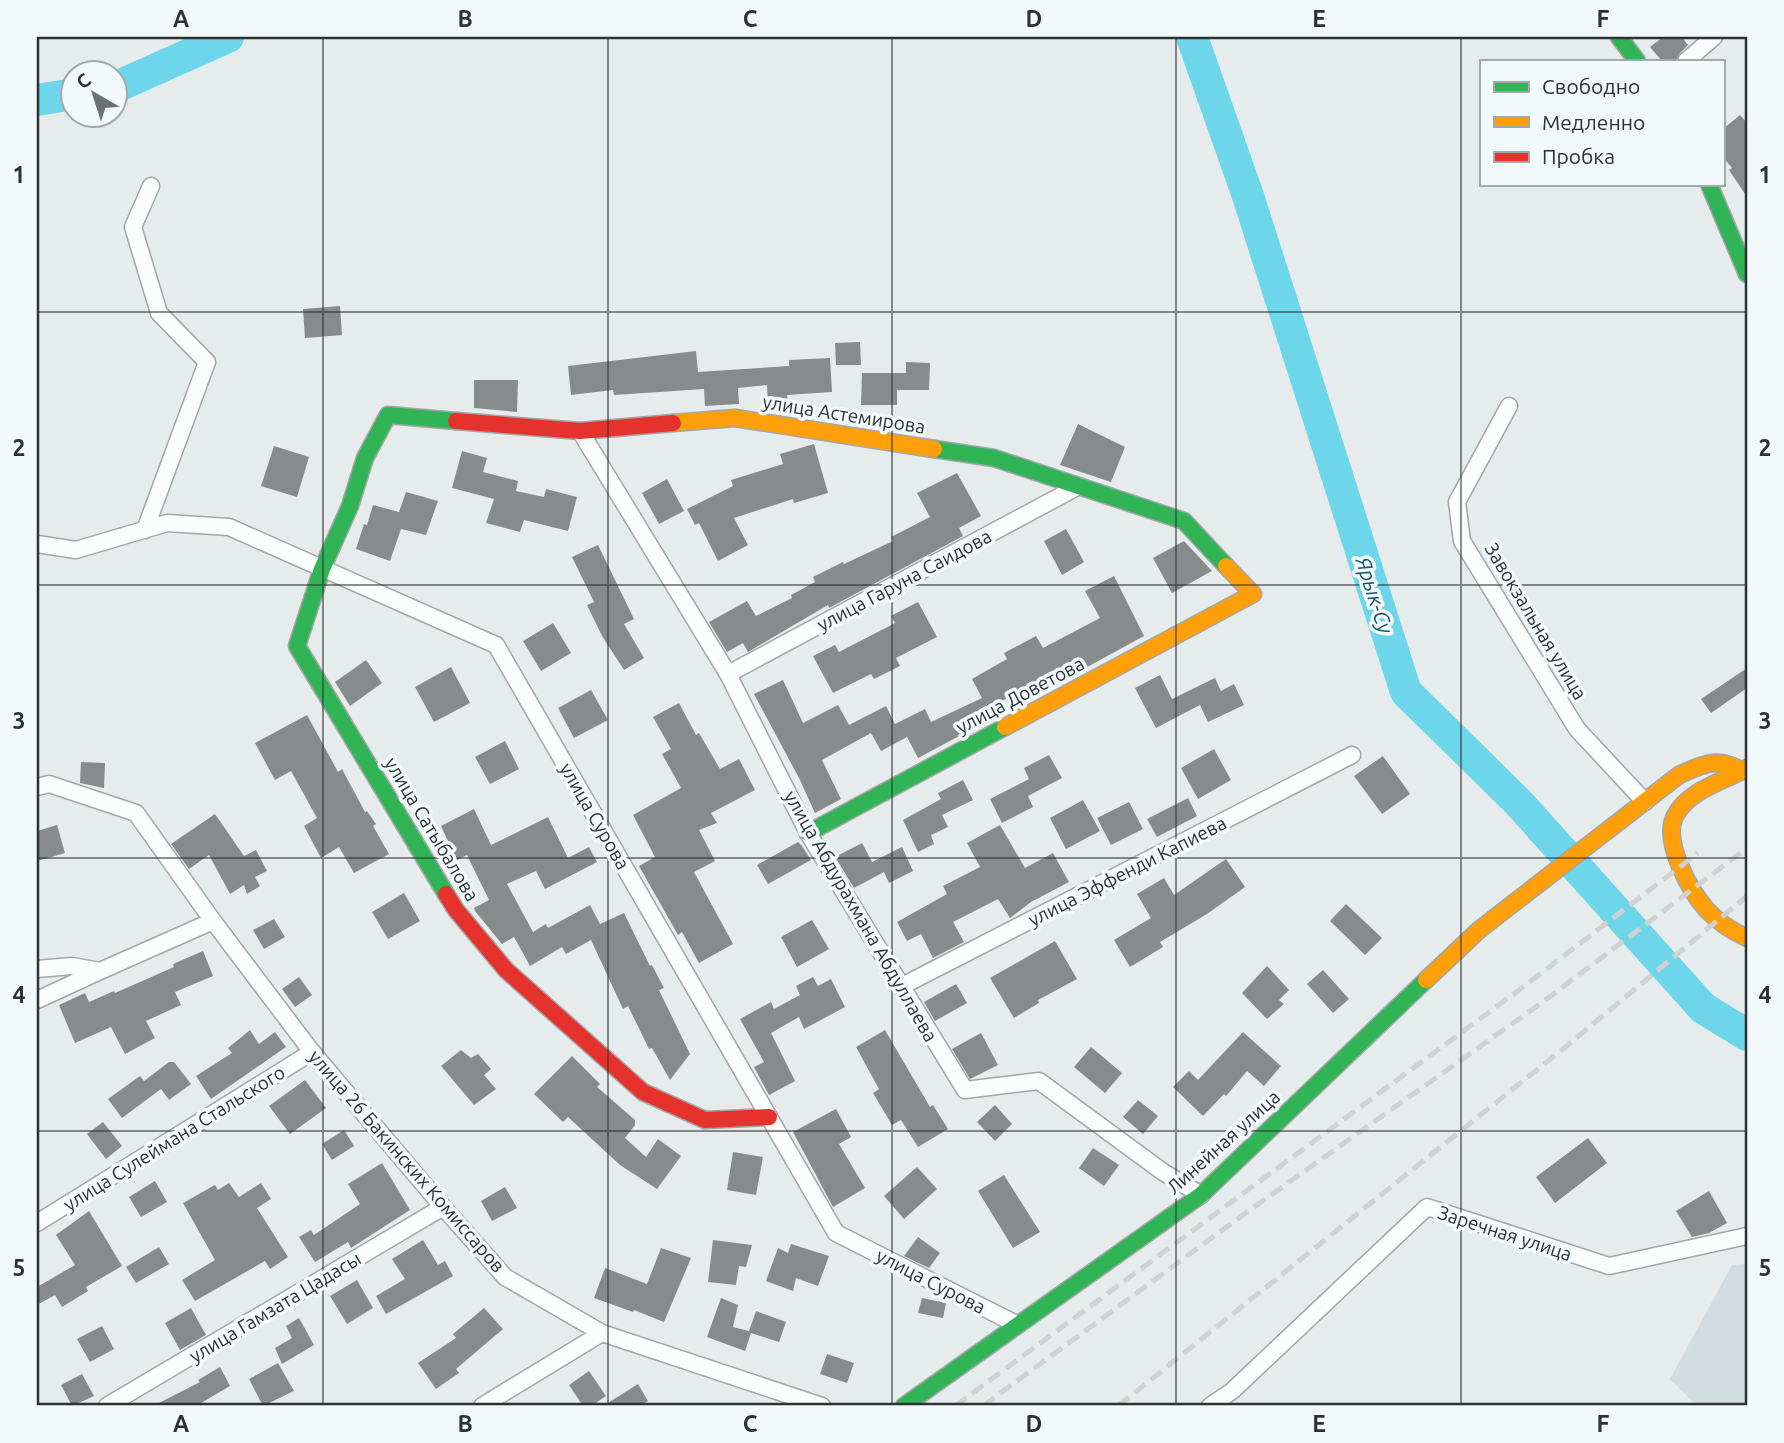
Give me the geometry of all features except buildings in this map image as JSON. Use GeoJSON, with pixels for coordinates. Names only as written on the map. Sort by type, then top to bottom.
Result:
{"type":"FeatureCollection","features":[{"type":"Feature","properties":{"kind":"street"},"geometry":{"type":"LineString","coordinates":[[1619,37],[1636,60]]}},
{"type":"Feature","properties":{"kind":"street"},"geometry":{"type":"LineString","coordinates":[[1687,60],[1714,37]]}},
{"type":"Feature","properties":{"kind":"street"},"geometry":{"type":"LineString","coordinates":[[145,530],[207,362],[159,313],[133,226],[151,186]]}},
{"type":"Feature","properties":{"kind":"street"},"geometry":{"type":"LineString","coordinates":[[1710,186],[1747,274]]}},
{"type":"Feature","properties":{"kind":"street","name":"Завокзальная улица"},"geometry":{"type":"LineString","coordinates":[[1509,406],[1457,502],[1462,541],[1577,729],[1645,802]]}},
{"type":"Feature","properties":{"kind":"street","name":"улица Астемирова"},"geometry":{"type":"LineString","coordinates":[[388,415],[580,431],[735,418],[994,458],[1184,521],[1253,594]]}},
{"type":"Feature","properties":{"kind":"street","name":"улица Сатыбалова"},"geometry":{"type":"LineString","coordinates":[[388,415],[365,458],[350,506],[322,569],[297,646],[456,910],[506,970],[643,1092],[705,1120],[769,1116]]}},
{"type":"Feature","properties":{"kind":"street","name":"улица Абдурахмана Абдуллаева"},"geometry":{"type":"LineString","coordinates":[[580,431],[728,674],[808,833],[965,1090],[1039,1081],[1163,1172],[1201,1195]]}},
{"type":"Feature","properties":{"kind":"street","name":"улица Гаруна Саидова"},"geometry":{"type":"LineString","coordinates":[[728,674],[1079,486]]}},
{"type":"Feature","properties":{"kind":"street","name":"улица Сурова"},"geometry":{"type":"LineString","coordinates":[[37,544],[76,550],[167,523],[229,527],[496,645],[836,1233],[1018,1325]]}},
{"type":"Feature","properties":{"kind":"street","name":"улица Доветова"},"geometry":{"type":"LineString","coordinates":[[808,833],[1253,594]]}},
{"type":"Feature","properties":{"kind":"street","name":"улица Эффенди Капиева"},"geometry":{"type":"LineString","coordinates":[[902,986],[1352,755]]}},
{"type":"Feature","properties":{"kind":"street","name":"Линейная улица"},"geometry":{"type":"LineString","coordinates":[[904,1406],[1201,1195],[1479,930],[1679,775],[1709,762],[1723,761],[1745,770]]}},
{"type":"Feature","properties":{"kind":"street"},"geometry":{"type":"LineString","coordinates":[[1745,770],[1692,796],[1674,818],[1672,839],[1678,862],[1705,908],[1739,935],[1747,938]]}},
{"type":"Feature","properties":{"kind":"street","name":"улица 26 Бакинских Комиссаров"},"geometry":{"type":"LineString","coordinates":[[37,787],[49,784],[136,813],[312,1052],[443,1207],[506,1276],[602,1333],[822,1406]]}},
{"type":"Feature","properties":{"kind":"street"},"geometry":{"type":"LineString","coordinates":[[37,1000],[213,921]]}},
{"type":"Feature","properties":{"kind":"street"},"geometry":{"type":"LineString","coordinates":[[37,969],[72,966],[100,971]]}},
{"type":"Feature","properties":{"kind":"street","name":"улица Сулеймана Стальского"},"geometry":{"type":"LineString","coordinates":[[37,1223],[312,1052]]}},
{"type":"Feature","properties":{"kind":"street","name":"улица Гамзата Цадасы"},"geometry":{"type":"LineString","coordinates":[[107,1406],[443,1207]]}},
{"type":"Feature","properties":{"kind":"street","name":"Заречная улица"},"geometry":{"type":"LineString","coordinates":[[1210,1406],[1232,1391],[1427,1207],[1609,1266],[1747,1236]]}},
{"type":"Feature","properties":{"kind":"street"},"geometry":{"type":"LineString","coordinates":[[482,1406],[602,1333]]}},
{"type":"Feature","properties":{"kind":"shaded area"},"geometry":{"type":"Polygon","coordinates":[[[1747,1264],[1747,1406],[1697,1406],[1670,1379],[1732,1265],[1747,1264]]]}},
{"type":"Feature","properties":{"kind":"waterway","name":"Ярык-Су"},"geometry":{"type":"LineString","coordinates":[[130,81],[228,37]]}},
{"type":"Feature","properties":{"kind":"waterway","name":"Ярык-Су"},"geometry":{"type":"LineString","coordinates":[[1192,37],[1248,196],[1406,692],[1518,802],[1703,1008],[1747,1035]]}},
{"type":"Feature","properties":{"kind":"waterway","name":"Ярык-Су"},"geometry":{"type":"LineString","coordinates":[[37,100],[60,96]]}},
{"type":"Feature","properties":{"kind":"railway"},"geometry":{"type":"LineString","coordinates":[[983,1406],[1247,1212],[1540,1004],[1747,848]]}},
{"type":"Feature","properties":{"kind":"railway"},"geometry":{"type":"LineString","coordinates":[[955,1406],[1519,990],[1698,853]]}},
{"type":"Feature","properties":{"kind":"railway"},"geometry":{"type":"LineString","coordinates":[[1118,1406],[1569,1044],[1747,896]]}},
{"type":"Feature","properties":{"kind":"traffic: fast"},"geometry":{"type":"LineString","coordinates":[[1619,37],[1636,60]]}},
{"type":"Feature","properties":{"kind":"traffic: fast"},"geometry":{"type":"LineString","coordinates":[[1710,186],[1747,274]]}},
{"type":"Feature","properties":{"kind":"traffic: fast"},"geometry":{"type":"LineString","coordinates":[[446,894],[297,646],[322,569],[350,506],[365,458],[388,415],[456,421]]}},
{"type":"Feature","properties":{"kind":"traffic: fast"},"geometry":{"type":"LineString","coordinates":[[934,449],[994,458],[1184,521],[1226,566]]}},
{"type":"Feature","properties":{"kind":"traffic: fast"},"geometry":{"type":"LineString","coordinates":[[808,833],[1005,727]]}},
{"type":"Feature","properties":{"kind":"traffic: fast"},"geometry":{"type":"LineString","coordinates":[[904,1406],[1201,1195],[1426,980]]}},
{"type":"Feature","properties":{"kind":"traffic: slow"},"geometry":{"type":"LineString","coordinates":[[673,423],[735,418],[934,449]]}},
{"type":"Feature","properties":{"kind":"traffic: slow"},"geometry":{"type":"LineString","coordinates":[[1005,727],[1253,594],[1226,566]]}},
{"type":"Feature","properties":{"kind":"traffic: slow"},"geometry":{"type":"LineString","coordinates":[[1426,980],[1479,930],[1679,775],[1710,763],[1725,764],[1742,771],[1747,768]]}},
{"type":"Feature","properties":{"kind":"traffic: slow"},"geometry":{"type":"LineString","coordinates":[[1742,771],[1687,800],[1675,816],[1672,839],[1680,865],[1700,902],[1721,922],[1747,938]]}},
{"type":"Feature","properties":{"kind":"traffic: jam"},"geometry":{"type":"LineString","coordinates":[[456,421],[580,431],[673,423]]}},
{"type":"Feature","properties":{"kind":"traffic: jam"},"geometry":{"type":"LineString","coordinates":[[446,894],[506,970],[643,1092],[705,1120],[769,1117]]}}]}
